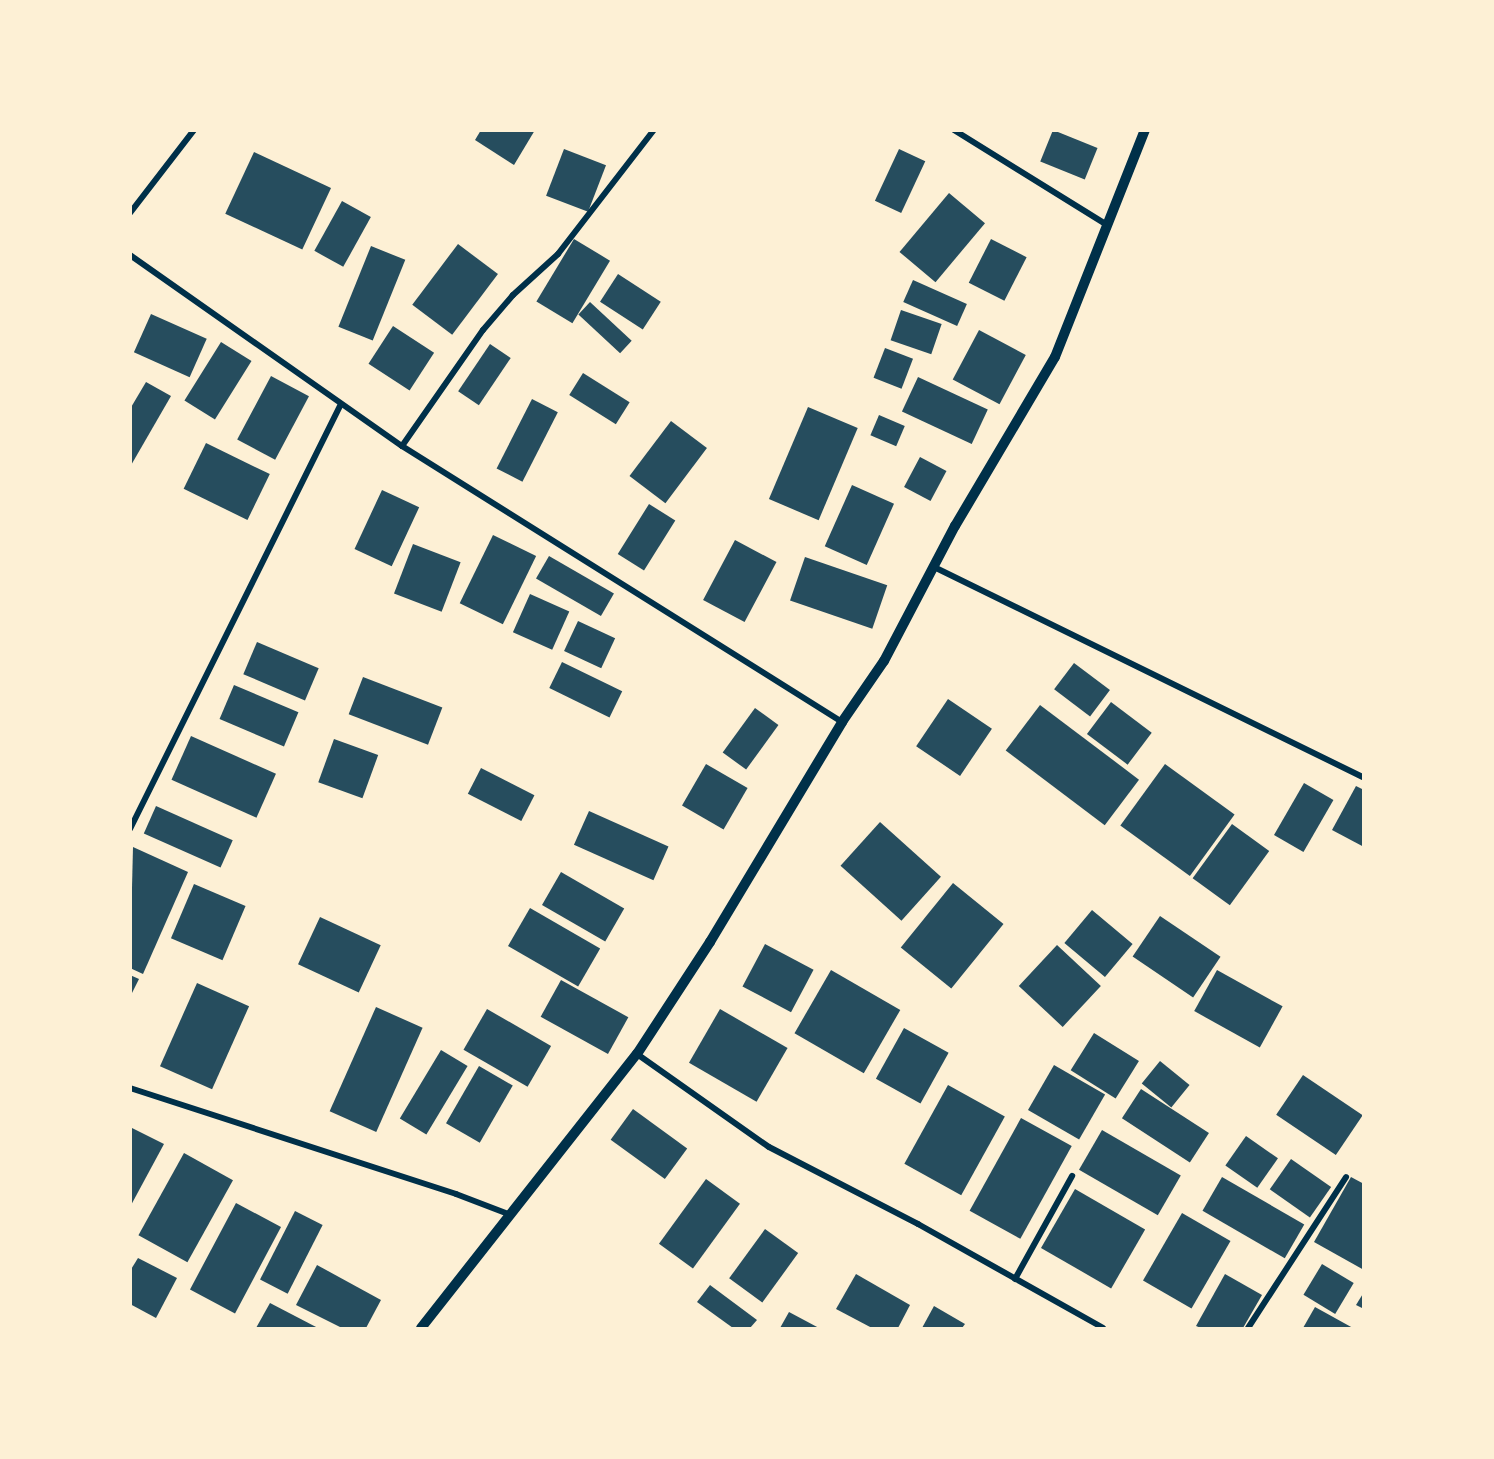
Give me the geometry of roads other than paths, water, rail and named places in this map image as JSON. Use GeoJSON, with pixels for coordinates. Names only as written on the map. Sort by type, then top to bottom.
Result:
{"type":"FeatureCollection","features":[{"type":"Feature","properties":{"kind":"street"},"geometry":{"type":"LineString","coordinates":[[130,213],[194,130]]}},
{"type":"Feature","properties":{"kind":"street"},"geometry":{"type":"LineString","coordinates":[[402,447],[483,330],[513,295],[558,254],[654,130]]}},
{"type":"Feature","properties":{"kind":"street"},"geometry":{"type":"LineString","coordinates":[[954,130],[1107,225]]}},
{"type":"Feature","properties":{"kind":"street"},"geometry":{"type":"LineString","coordinates":[[421,1329],[508,1214],[637,1054],[710,942],[842,722],[884,661],[934,567],[1055,357],[1145,130]]}},
{"type":"Feature","properties":{"kind":"street"},"geometry":{"type":"LineString","coordinates":[[130,255],[402,447],[842,722]]}},
{"type":"Feature","properties":{"kind":"street"},"geometry":{"type":"LineString","coordinates":[[130,829],[341,404]]}},
{"type":"Feature","properties":{"kind":"street"},"geometry":{"type":"LineString","coordinates":[[934,567],[1364,778]]}},
{"type":"Feature","properties":{"kind":"street"},"geometry":{"type":"LineString","coordinates":[[637,1054],[769,1147],[1015,1279],[1102,1329]]}},
{"type":"Feature","properties":{"kind":"street"},"geometry":{"type":"LineString","coordinates":[[130,1088],[456,1194],[508,1214]]}},
{"type":"Feature","properties":{"kind":"street"},"geometry":{"type":"LineString","coordinates":[[1015,1279],[1071,1176]]}},
{"type":"Feature","properties":{"kind":"street"},"geometry":{"type":"LineString","coordinates":[[1248,1329],[1346,1176]]}}]}
